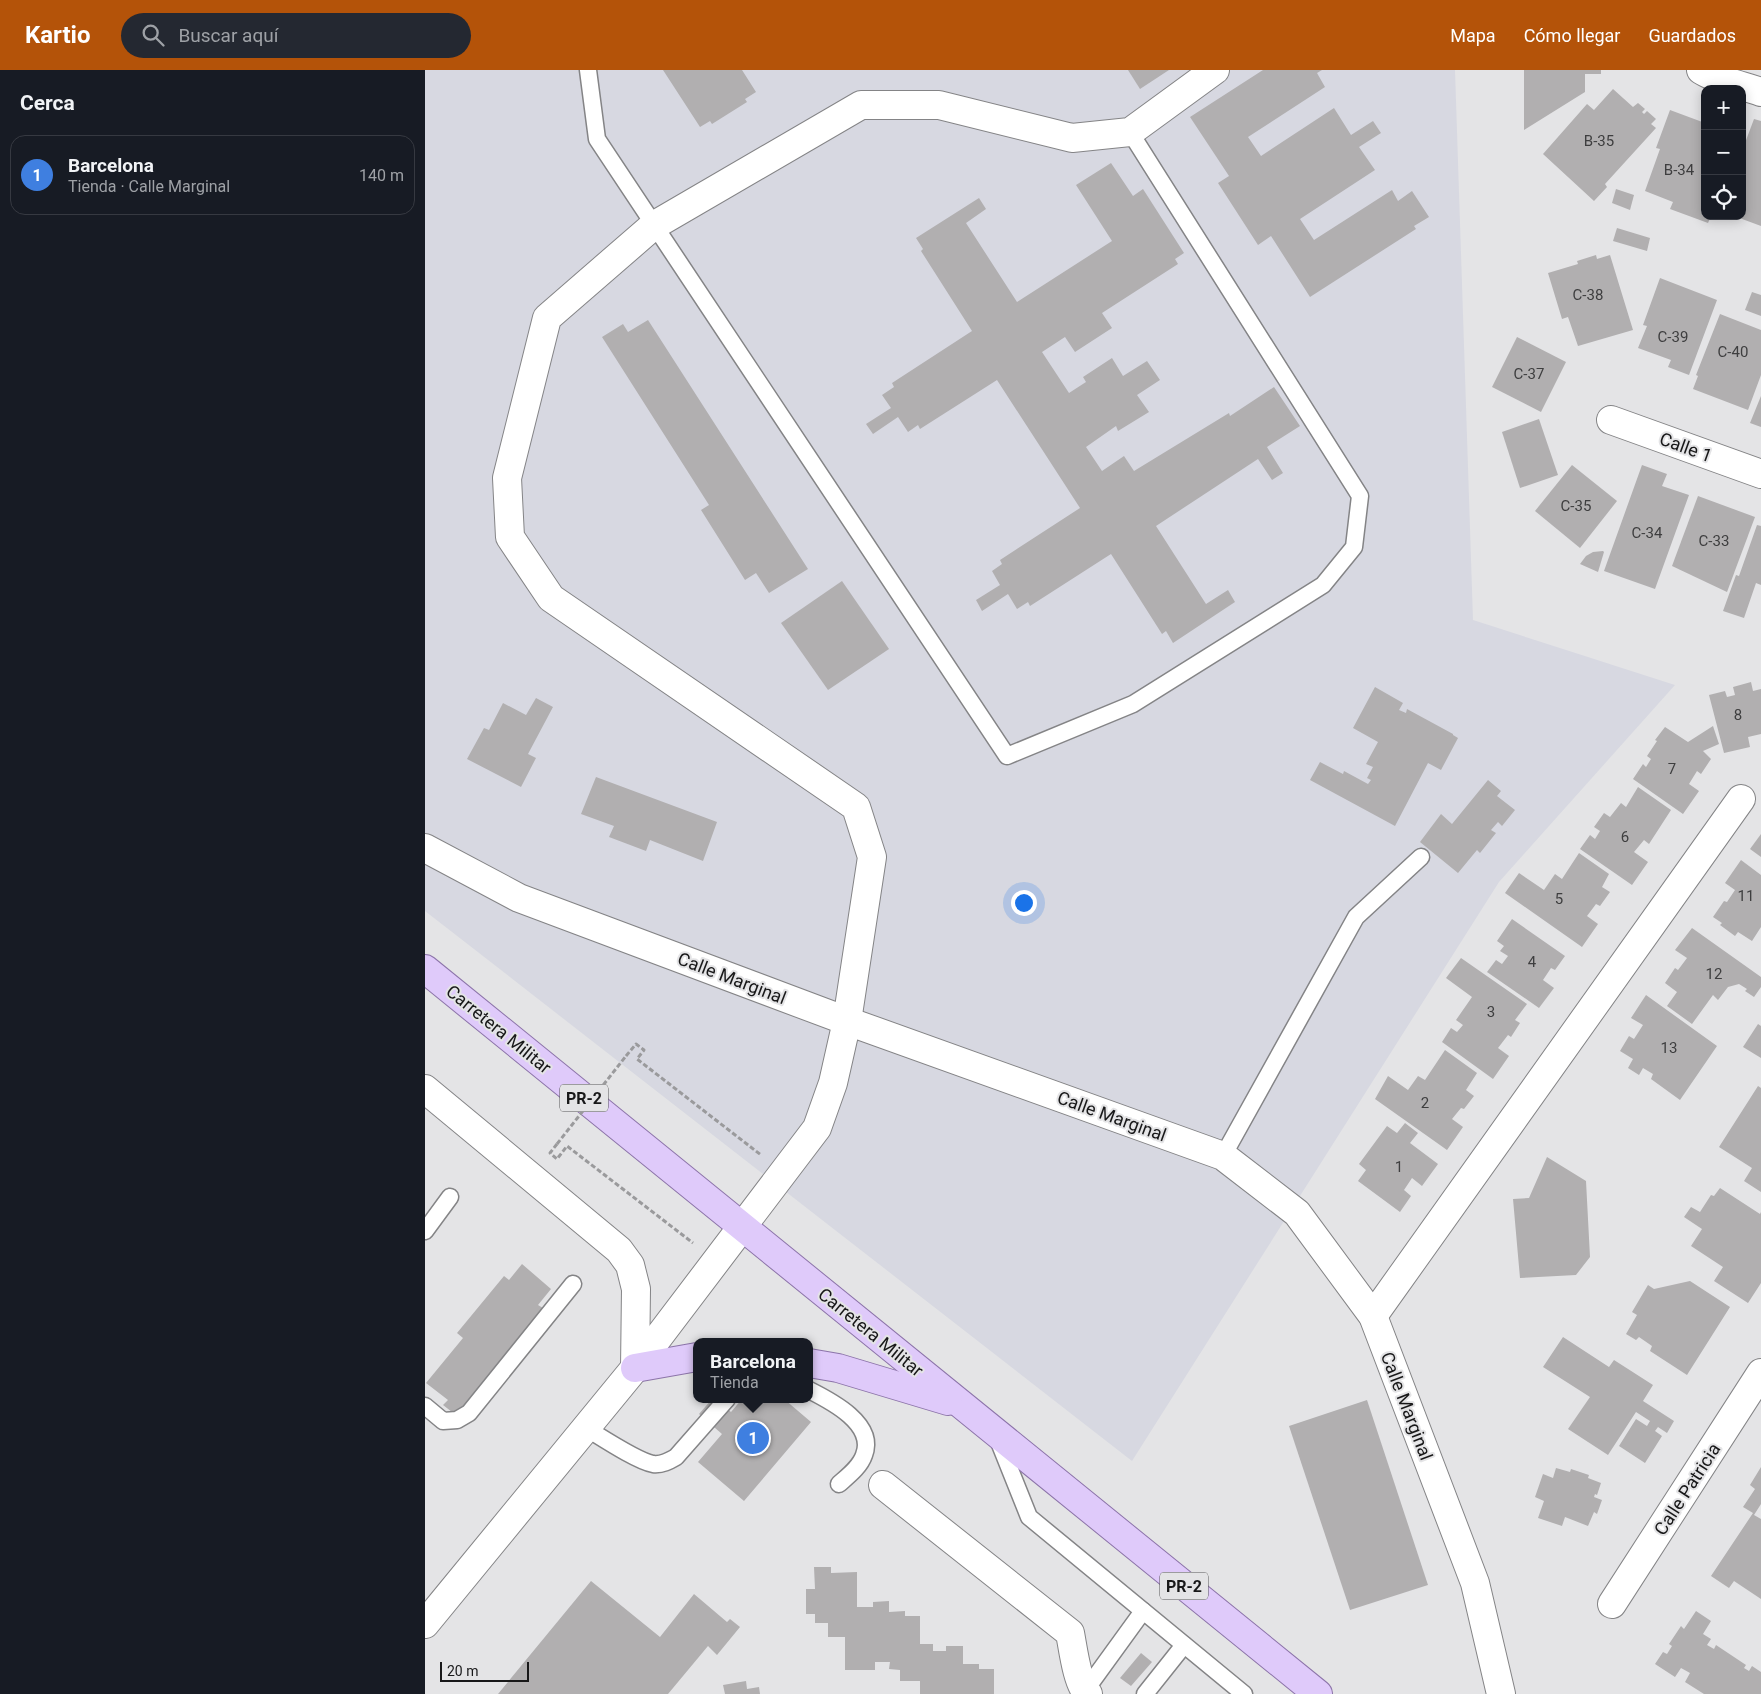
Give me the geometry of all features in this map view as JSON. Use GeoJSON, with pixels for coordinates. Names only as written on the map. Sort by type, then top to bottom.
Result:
{"type":"FeatureCollection","features":[{"type":"Feature","properties":{"kind":"main road","name":"Carretera Militar"},"geometry":{"type":"LineString","coordinates":[[425,969],[1318,1694]]}},
{"type":"Feature","properties":{"kind":"main road"},"geometry":{"type":"LineString","coordinates":[[635,1368],[693,1359]]}},
{"type":"Feature","properties":{"kind":"main road"},"geometry":{"type":"LineString","coordinates":[[813,1364],[838,1368],[960,1404]]}},
{"type":"Feature","properties":{"kind":"street"},"geometry":{"type":"LineString","coordinates":[[425,1624],[635,1368],[817,1128],[833,1083],[847,1021],[872,857],[857,807],[551,598],[510,537],[507,478],[547,318],[653,226],[861,105],[939,105],[1072,138],[1130,132],[1215,70]]}},
{"type":"Feature","properties":{"kind":"street"},"geometry":{"type":"LineString","coordinates":[[1701,70],[1716,79],[1732,82],[1761,92]]}},
{"type":"Feature","properties":{"kind":"street","name":"Calle 1"},"geometry":{"type":"LineString","coordinates":[[1611,420],[1761,474]]}},
{"type":"Feature","properties":{"kind":"street"},"geometry":{"type":"LineString","coordinates":[[1373,1316],[1741,799]]}},
{"type":"Feature","properties":{"kind":"street","name":"Calle Marginal"},"geometry":{"type":"LineString","coordinates":[[425,848],[519,898],[847,1021],[1223,1156],[1297,1213],[1373,1316],[1475,1583],[1501,1694]]}},
{"type":"Feature","properties":{"kind":"street"},"geometry":{"type":"LineString","coordinates":[[425,1089],[619,1250],[631,1265],[636,1289],[635,1368]]}},
{"type":"Feature","properties":{"kind":"street","name":"Calle Patricia"},"geometry":{"type":"LineString","coordinates":[[1612,1604],[1761,1373]]}},
{"type":"Feature","properties":{"kind":"street"},"geometry":{"type":"LineString","coordinates":[[883,1485],[1070,1633],[1076,1665],[1087,1692]]}},
{"type":"Feature","properties":{"kind":"lane"},"geometry":{"type":"LineString","coordinates":[[588,70],[597,139],[653,226],[1007,756],[1133,704],[1323,585],[1353,547],[1360,496],[1130,132]]}},
{"type":"Feature","properties":{"kind":"lane"},"geometry":{"type":"LineString","coordinates":[[1223,1156],[1356,916],[1421,857]]}},
{"type":"Feature","properties":{"kind":"lane"},"geometry":{"type":"LineString","coordinates":[[425,1231],[450,1197]]}},
{"type":"Feature","properties":{"kind":"lane"},"geometry":{"type":"LineString","coordinates":[[425,1406],[443,1421],[457,1420],[469,1413],[573,1284]]}},
{"type":"Feature","properties":{"kind":"lane"},"geometry":{"type":"LineString","coordinates":[[813,1392],[834,1403],[853,1417],[862,1429],[865,1454],[855,1469],[839,1484]]}},
{"type":"Feature","properties":{"kind":"lane"},"geometry":{"type":"LineString","coordinates":[[586,1428],[608,1442],[653,1464],[665,1463],[676,1457],[723,1403]]}},
{"type":"Feature","properties":{"kind":"lane"},"geometry":{"type":"LineString","coordinates":[[995,1432],[1029,1517],[1244,1694]]}},
{"type":"Feature","properties":{"kind":"lane"},"geometry":{"type":"LineString","coordinates":[[1087,1692],[1143,1611]]}},
{"type":"Feature","properties":{"kind":"lane"},"geometry":{"type":"LineString","coordinates":[[1145,1694],[1184,1645]]}},
{"type":"Feature","properties":{"kind":"path"},"geometry":{"type":"LineString","coordinates":[[717,1261],[567,1146],[557,1159],[550,1153],[637,1044],[644,1050],[637,1059],[783,1173]]}},
{"type":"Feature","properties":{"kind":"shaded area"},"geometry":{"type":"Polygon","coordinates":[[[425,70],[1455,70],[1473,620],[1675,685],[1499,882],[1132,1461],[425,911],[425,70]]]}},
{"type":"Feature","properties":{"kind":"building"},"geometry":{"type":"Polygon","coordinates":[[[663,70],[742,70],[756,92],[745,99],[747,102],[712,124],[710,121],[700,127],[663,70]]]}},
{"type":"Feature","properties":{"kind":"building"},"geometry":{"type":"Polygon","coordinates":[[[1128,70],[1169,70],[1140,89],[1128,70]]]}},
{"type":"Feature","properties":{"kind":"building"},"geometry":{"type":"Polygon","coordinates":[[[1263,70],[1322,70],[1317,73],[1325,87],[1248,137],[1261,156],[1334,108],[1351,135],[1373,121],[1381,133],[1359,147],[1375,170],[1300,219],[1314,240],[1392,190],[1398,201],[1412,191],[1429,217],[1414,226],[1416,229],[1310,297],[1271,236],[1258,245],[1218,183],[1229,176],[1190,117],[1263,70]]]}},
{"type":"Feature","properties":{"kind":"building"},"geometry":{"type":"Polygon","coordinates":[[[1524,70],[1601,70],[1601,74],[1585,74],[1585,92],[1524,130],[1524,70]]]}},
{"type":"Feature","properties":{"kind":"building"},"geometry":{"type":"Polygon","coordinates":[[[1613,89],[1633,107],[1638,103],[1645,109],[1642,112],[1644,114],[1647,111],[1656,119],[1651,124],[1656,128],[1605,184],[1607,187],[1594,201],[1543,154],[1587,104],[1594,110],[1613,89]]]}},
{"type":"Feature","properties":{"kind":"building"},"geometry":{"type":"Polygon","coordinates":[[[1670,110],[1701,122],[1701,220],[1709,220],[1708,223],[1670,209],[1673,202],[1645,191],[1660,149],[1656,148],[1670,110]]]}},
{"type":"Feature","properties":{"kind":"building"},"geometry":{"type":"Polygon","coordinates":[[[1754,119],[1761,121],[1761,226],[1745,220],[1746,140],[1754,119]]]}},
{"type":"Feature","properties":{"kind":"building"},"geometry":{"type":"Polygon","coordinates":[[[1111,163],[1133,196],[1143,189],[1184,253],[1175,259],[1178,264],[1102,313],[1112,328],[1075,352],[1065,337],[1042,352],[1069,393],[1086,382],[1083,377],[1112,358],[1123,376],[1147,361],[1160,380],[1137,395],[1149,412],[1118,431],[1116,426],[1086,447],[1102,471],[1124,456],[1134,471],[1229,413],[1230,416],[1274,387],[1300,426],[1267,447],[1283,473],[1272,480],[1258,459],[1156,526],[1206,604],[1228,590],[1235,602],[1173,643],[1166,631],[1162,634],[1111,554],[1030,606],[1028,602],[1017,609],[1008,594],[982,611],[976,600],[1000,585],[992,571],[1002,564],[1000,560],[1080,508],[997,380],[920,429],[918,425],[908,432],[898,417],[873,434],[866,424],[891,408],[882,395],[894,387],[892,383],[972,331],[921,251],[923,249],[916,238],[979,198],[986,209],[966,223],[1017,302],[1112,241],[1076,185],[1111,163]]]}},
{"type":"Feature","properties":{"kind":"building"},"geometry":{"type":"Polygon","coordinates":[[[1616,189],[1634,195],[1630,210],[1612,203],[1616,189]]]}},
{"type":"Feature","properties":{"kind":"building"},"geometry":{"type":"Polygon","coordinates":[[[1617,228],[1650,238],[1647,251],[1613,241],[1617,228]]]}},
{"type":"Feature","properties":{"kind":"building"},"geometry":{"type":"Polygon","coordinates":[[[1596,255],[1597,259],[1610,255],[1633,330],[1578,346],[1568,317],[1562,319],[1548,273],[1578,264],[1577,261],[1596,255]]]}},
{"type":"Feature","properties":{"kind":"building"},"geometry":{"type":"Polygon","coordinates":[[[1660,278],[1717,300],[1689,375],[1668,367],[1671,360],[1638,348],[1647,326],[1643,325],[1660,278]]]}},
{"type":"Feature","properties":{"kind":"building"},"geometry":{"type":"Polygon","coordinates":[[[1752,292],[1761,295],[1761,316],[1745,310],[1752,292]]]}},
{"type":"Feature","properties":{"kind":"building"},"geometry":{"type":"Polygon","coordinates":[[[1720,314],[1761,330],[1761,375],[1748,410],[1693,389],[1698,376],[1696,375],[1720,314]]]}},
{"type":"Feature","properties":{"kind":"building"},"geometry":{"type":"Polygon","coordinates":[[[648,320],[808,569],[769,593],[756,573],[745,580],[701,510],[709,505],[602,337],[623,324],[628,332],[648,320]]]}},
{"type":"Feature","properties":{"kind":"building"},"geometry":{"type":"Polygon","coordinates":[[[1517,337],[1566,362],[1541,412],[1492,387],[1517,337]]]}},
{"type":"Feature","properties":{"kind":"building"},"geometry":{"type":"Polygon","coordinates":[[[1761,396],[1761,427],[1750,423],[1761,396]]]}},
{"type":"Feature","properties":{"kind":"building"},"geometry":{"type":"Polygon","coordinates":[[[1539,419],[1558,475],[1520,488],[1502,432],[1539,419]]]}},
{"type":"Feature","properties":{"kind":"building"},"geometry":{"type":"Polygon","coordinates":[[[1572,465],[1617,501],[1580,548],[1535,511],[1572,465]]]}},
{"type":"Feature","properties":{"kind":"building"},"geometry":{"type":"Polygon","coordinates":[[[1642,465],[1667,474],[1662,486],[1689,495],[1655,589],[1604,571],[1642,465]]]}},
{"type":"Feature","properties":{"kind":"building"},"geometry":{"type":"Polygon","coordinates":[[[1698,496],[1755,517],[1727,592],[1672,566],[1698,496]]]}},
{"type":"Feature","properties":{"kind":"building"},"geometry":{"type":"Polygon","coordinates":[[[1757,525],[1761,526],[1761,585],[1756,583],[1744,618],[1723,611],[1736,575],[1739,576],[1757,525]]]}},
{"type":"Feature","properties":{"kind":"building"},"geometry":{"type":"Polygon","coordinates":[[[1603,551],[1598,572],[1580,564],[1586,556],[1593,552],[1603,551]]]}},
{"type":"Feature","properties":{"kind":"building"},"geometry":{"type":"Polygon","coordinates":[[[842,581],[889,649],[828,690],[781,623],[842,581]]]}},
{"type":"Feature","properties":{"kind":"building"},"geometry":{"type":"Polygon","coordinates":[[[1751,682],[1753,691],[1761,689],[1761,734],[1748,737],[1750,747],[1724,753],[1709,695],[1725,691],[1727,697],[1735,695],[1733,687],[1751,682]]]}},
{"type":"Feature","properties":{"kind":"building"},"geometry":{"type":"Polygon","coordinates":[[[1375,687],[1403,703],[1399,710],[1406,713],[1407,709],[1458,738],[1441,770],[1428,763],[1395,826],[1310,780],[1320,762],[1343,774],[1344,771],[1368,784],[1371,780],[1367,778],[1373,767],[1366,764],[1378,742],[1353,728],[1375,687]]]}},
{"type":"Feature","properties":{"kind":"building"},"geometry":{"type":"Polygon","coordinates":[[[536,698],[553,707],[528,754],[536,758],[521,787],[467,759],[484,728],[489,730],[503,703],[526,715],[536,698]]]}},
{"type":"Feature","properties":{"kind":"building"},"geometry":{"type":"Polygon","coordinates":[[[1713,726],[1719,744],[1703,751],[1711,759],[1701,774],[1697,771],[1689,784],[1699,791],[1683,814],[1633,779],[1643,764],[1646,767],[1651,759],[1647,756],[1657,741],[1655,740],[1665,727],[1688,742],[1713,726]]]}},
{"type":"Feature","properties":{"kind":"building"},"geometry":{"type":"Polygon","coordinates":[[[596,777],[717,822],[703,861],[650,840],[646,851],[609,837],[614,826],[581,814],[596,777]]]}},
{"type":"Feature","properties":{"kind":"building"},"geometry":{"type":"Polygon","coordinates":[[[1488,780],[1501,791],[1497,796],[1515,810],[1502,826],[1498,822],[1491,830],[1496,833],[1480,853],[1477,850],[1458,873],[1420,842],[1441,814],[1452,824],[1488,780]]]}},
{"type":"Feature","properties":{"kind":"building"},"geometry":{"type":"Polygon","coordinates":[[[1638,787],[1671,810],[1649,844],[1644,840],[1634,852],[1648,862],[1632,885],[1580,849],[1590,835],[1595,839],[1600,831],[1594,827],[1604,813],[1610,817],[1621,803],[1626,807],[1638,787]]]}},
{"type":"Feature","properties":{"kind":"building"},"geometry":{"type":"Polygon","coordinates":[[[1761,834],[1761,857],[1750,849],[1761,834]]]}},
{"type":"Feature","properties":{"kind":"building"},"geometry":{"type":"Polygon","coordinates":[[[1579,853],[1609,874],[1602,887],[1610,892],[1600,906],[1596,904],[1587,916],[1598,924],[1582,947],[1505,893],[1519,873],[1544,890],[1555,874],[1562,879],[1579,853]]]}},
{"type":"Feature","properties":{"kind":"building"},"geometry":{"type":"Polygon","coordinates":[[[1741,860],[1761,875],[1761,927],[1752,941],[1738,932],[1735,936],[1713,917],[1724,901],[1727,902],[1735,890],[1725,883],[1741,860]]]}},
{"type":"Feature","properties":{"kind":"building"},"geometry":{"type":"Polygon","coordinates":[[[1512,919],[1565,956],[1555,970],[1551,968],[1543,980],[1554,988],[1539,1008],[1487,972],[1496,960],[1502,964],[1508,956],[1500,951],[1504,946],[1497,941],[1512,919]]]}},
{"type":"Feature","properties":{"kind":"building"},"geometry":{"type":"Polygon","coordinates":[[[1692,928],[1761,977],[1761,987],[1754,997],[1739,984],[1728,987],[1718,1000],[1713,995],[1692,1024],[1667,1006],[1677,992],[1665,983],[1675,968],[1678,970],[1687,958],[1675,950],[1692,928]]]}},
{"type":"Feature","properties":{"kind":"building"},"geometry":{"type":"Polygon","coordinates":[[[1461,958],[1527,1004],[1515,1020],[1520,1023],[1511,1037],[1508,1035],[1498,1048],[1509,1056],[1493,1079],[1442,1042],[1451,1028],[1457,1032],[1463,1025],[1456,1020],[1472,997],[1446,978],[1461,958]]]}},
{"type":"Feature","properties":{"kind":"building"},"geometry":{"type":"Polygon","coordinates":[[[1646,995],[1717,1046],[1680,1100],[1651,1079],[1653,1074],[1643,1068],[1639,1075],[1628,1068],[1633,1059],[1620,1051],[1629,1036],[1634,1039],[1643,1025],[1631,1018],[1646,995]]]}},
{"type":"Feature","properties":{"kind":"building"},"geometry":{"type":"Polygon","coordinates":[[[1758,1024],[1761,1026],[1761,1058],[1743,1047],[1758,1024]]]}},
{"type":"Feature","properties":{"kind":"building"},"geometry":{"type":"Polygon","coordinates":[[[1445,1050],[1477,1073],[1466,1090],[1474,1096],[1464,1109],[1461,1108],[1452,1119],[1463,1127],[1447,1150],[1375,1099],[1388,1076],[1408,1090],[1418,1076],[1425,1080],[1445,1050]]]}},
{"type":"Feature","properties":{"kind":"building"},"geometry":{"type":"Polygon","coordinates":[[[1758,1086],[1761,1088],[1761,1192],[1744,1181],[1752,1168],[1719,1147],[1758,1086]]]}},
{"type":"Feature","properties":{"kind":"building"},"geometry":{"type":"Polygon","coordinates":[[[1405,1123],[1418,1133],[1410,1143],[1438,1164],[1422,1186],[1412,1178],[1404,1190],[1411,1196],[1400,1212],[1358,1181],[1366,1170],[1359,1164],[1387,1126],[1397,1133],[1405,1123]]]}},
{"type":"Feature","properties":{"kind":"building"},"geometry":{"type":"Polygon","coordinates":[[[1547,1157],[1586,1181],[1590,1257],[1576,1275],[1520,1278],[1513,1199],[1529,1198],[1547,1157]]]}},
{"type":"Feature","properties":{"kind":"building"},"geometry":{"type":"Polygon","coordinates":[[[1720,1188],[1760,1214],[1761,1212],[1761,1283],[1748,1303],[1714,1281],[1723,1267],[1691,1246],[1702,1229],[1684,1217],[1691,1207],[1700,1212],[1711,1195],[1714,1196],[1720,1188]]]}},
{"type":"Feature","properties":{"kind":"building"},"geometry":{"type":"Polygon","coordinates":[[[522,1264],[551,1289],[538,1305],[543,1308],[524,1331],[529,1335],[461,1419],[443,1405],[448,1400],[426,1383],[463,1338],[457,1333],[504,1276],[509,1280],[522,1264]]]}},
{"type":"Feature","properties":{"kind":"building"},"geometry":{"type":"Polygon","coordinates":[[[1690,1281],[1730,1307],[1687,1375],[1650,1351],[1652,1346],[1639,1337],[1636,1340],[1626,1334],[1637,1315],[1632,1312],[1648,1285],[1654,1289],[1690,1281]]]}},
{"type":"Feature","properties":{"kind":"building"},"geometry":{"type":"Polygon","coordinates":[[[1563,1337],[1609,1367],[1614,1360],[1653,1385],[1643,1401],[1674,1421],[1667,1433],[1658,1427],[1655,1431],[1662,1436],[1645,1463],[1619,1446],[1636,1419],[1647,1426],[1650,1421],[1636,1412],[1608,1455],[1568,1429],[1590,1397],[1543,1367],[1563,1337]]]}},
{"type":"Feature","properties":{"kind":"building"},"geometry":{"type":"Polygon","coordinates":[[[1367,1400],[1428,1585],[1350,1610],[1289,1426],[1367,1400]]]}},
{"type":"Feature","properties":{"kind":"building"},"geometry":{"type":"Polygon","coordinates":[[[709,1403],[721,1403],[731,1412],[739,1403],[789,1403],[811,1422],[744,1501],[698,1462],[722,1434],[699,1414],[709,1403]]]}},
{"type":"Feature","properties":{"kind":"building"},"geometry":{"type":"Polygon","coordinates":[[[1761,1467],[1761,1504],[1754,1515],[1761,1519],[1761,1599],[1734,1581],[1729,1588],[1711,1576],[1753,1513],[1743,1507],[1755,1489],[1750,1485],[1761,1467]]]}},
{"type":"Feature","properties":{"kind":"building"},"geometry":{"type":"Polygon","coordinates":[[[1556,1468],[1570,1472],[1571,1469],[1589,1475],[1588,1478],[1601,1483],[1597,1495],[1595,1494],[1594,1497],[1602,1500],[1597,1514],[1594,1512],[1588,1526],[1565,1517],[1562,1526],[1538,1518],[1544,1501],[1535,1497],[1543,1474],[1553,1478],[1556,1468]]]}},
{"type":"Feature","properties":{"kind":"building"},"geometry":{"type":"Polygon","coordinates":[[[814,1567],[831,1567],[831,1573],[857,1572],[857,1607],[873,1607],[873,1602],[889,1601],[889,1612],[905,1611],[905,1616],[920,1616],[920,1644],[933,1644],[933,1651],[946,1651],[946,1646],[963,1646],[963,1664],[979,1664],[979,1669],[994,1669],[994,1694],[920,1694],[920,1681],[900,1681],[900,1670],[889,1669],[890,1662],[875,1662],[875,1670],[845,1670],[845,1637],[828,1637],[828,1623],[815,1623],[815,1614],[806,1614],[806,1589],[815,1589],[814,1567]]]}},
{"type":"Feature","properties":{"kind":"building"},"geometry":{"type":"Polygon","coordinates":[[[591,1581],[660,1637],[694,1594],[727,1622],[730,1619],[740,1627],[717,1655],[708,1646],[668,1694],[498,1694],[591,1581]]]}},
{"type":"Feature","properties":{"kind":"building"},"geometry":{"type":"Polygon","coordinates":[[[1696,1611],[1711,1621],[1703,1634],[1711,1639],[1707,1645],[1714,1649],[1716,1645],[1746,1665],[1744,1668],[1749,1671],[1752,1666],[1761,1672],[1761,1694],[1704,1694],[1685,1682],[1690,1673],[1681,1668],[1675,1677],[1655,1664],[1663,1652],[1667,1654],[1672,1646],[1669,1644],[1681,1626],[1684,1629],[1696,1611]]]}},
{"type":"Feature","properties":{"kind":"building"},"geometry":{"type":"Polygon","coordinates":[[[1141,1653],[1152,1662],[1131,1686],[1120,1678],[1141,1653]]]}},
{"type":"Feature","properties":{"kind":"building"},"geometry":{"type":"Polygon","coordinates":[[[746,1681],[747,1689],[759,1687],[760,1694],[725,1694],[723,1685],[746,1681]]]}},
{"type":"Feature","properties":{"kind":"place","name":"Barcelona"},"geometry":{"type":"Point","coordinates":[753,1438]}}]}
